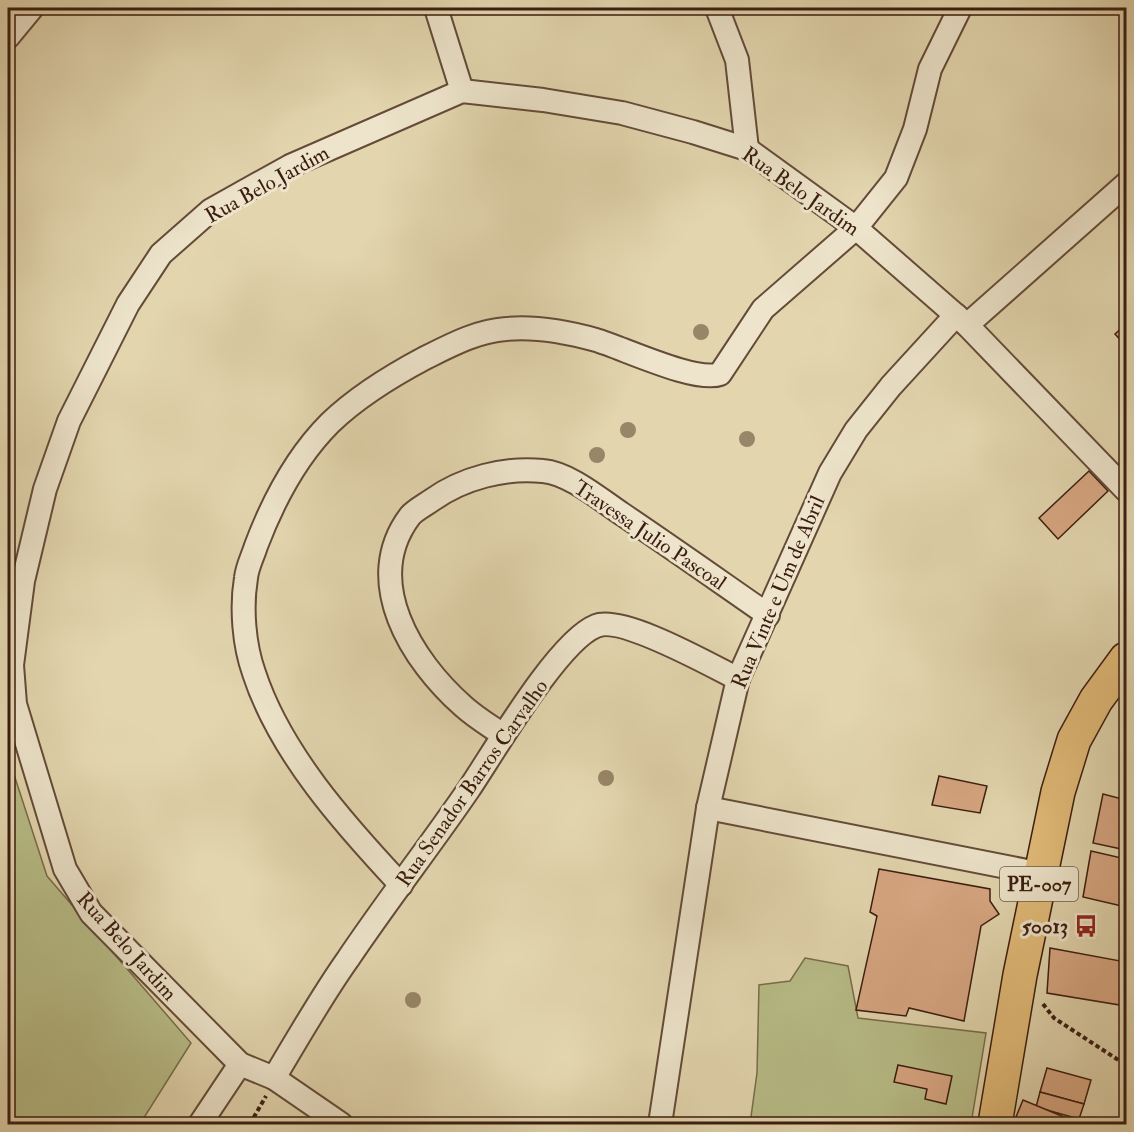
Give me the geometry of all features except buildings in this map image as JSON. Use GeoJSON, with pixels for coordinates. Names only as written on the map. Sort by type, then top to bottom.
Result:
{"type":"FeatureCollection","features":[{"type":"Feature","properties":{"kind":"main road","name":"PE-007"},"geometry":{"type":"LineString","coordinates":[[995,1125],[1020,975],[1059,792],[1074,740],[1096,700],[1126,659]]}},
{"type":"Feature","properties":{"kind":"street"},"geometry":{"type":"LineString","coordinates":[[8,37],[32,8]]}},
{"type":"Feature","properties":{"kind":"street"},"geometry":{"type":"LineString","coordinates":[[436,8],[462,91]]}},
{"type":"Feature","properties":{"kind":"street"},"geometry":{"type":"LineString","coordinates":[[717,8],[737,60]]}},
{"type":"Feature","properties":{"kind":"street"},"geometry":{"type":"LineString","coordinates":[[732,8],[747,149]]}},
{"type":"Feature","properties":{"kind":"street"},"geometry":{"type":"LineString","coordinates":[[401,885],[343,824],[274,720],[253,672],[244,606],[246,576],[267,517],[303,454],[330,424],[360,397],[419,361],[482,333],[506,329],[550,329],[597,340],[678,369],[704,375],[720,374],[763,309],[856,228],[896,178],[915,129],[930,69],[960,8]]}},
{"type":"Feature","properties":{"kind":"street","name":"Rua Belo Jardim"},"geometry":{"type":"LineString","coordinates":[[341,1125],[274,1078],[240,1064],[91,913],[65,869],[15,704],[12,665],[23,581],[45,489],[69,421],[128,304],[161,254],[211,210],[290,166],[462,91],[543,100],[622,113],[747,149],[856,228],[961,320],[1126,490]]}},
{"type":"Feature","properties":{"kind":"street","name":"Rua Vinte e Um de Abril"},"geometry":{"type":"LineString","coordinates":[[660,1125],[708,808],[738,679],[820,492],[856,430],[891,386],[961,320],[1126,184]]}},
{"type":"Feature","properties":{"kind":"street","name":"Travessa Julio Pascoal"},"geometry":{"type":"LineString","coordinates":[[503,735],[464,707],[418,656],[401,626],[391,594],[391,556],[399,535],[411,515],[451,487],[501,472],[545,471],[581,486],[768,615]]}},
{"type":"Feature","properties":{"kind":"street","name":"Rua Senador Barros Carvalho"},"geometry":{"type":"LineString","coordinates":[[274,1078],[347,960],[503,735],[572,644],[597,625],[611,623],[636,630],[738,679]]}},
{"type":"Feature","properties":{"kind":"street"},"geometry":{"type":"LineString","coordinates":[[708,808],[1042,874]]}},
{"type":"Feature","properties":{"kind":"street"},"geometry":{"type":"LineString","coordinates":[[200,1125],[240,1064]]}},
{"type":"Feature","properties":{"kind":"path"},"geometry":{"type":"LineString","coordinates":[[1020,975],[1054,1018],[1126,1065]]}},
{"type":"Feature","properties":{"kind":"path"},"geometry":{"type":"LineString","coordinates":[[250,1125],[274,1078]]}},
{"type":"Feature","properties":{"kind":"green space"},"geometry":{"type":"Polygon","coordinates":[[[8,756],[47,876],[191,1043],[140,1124],[8,1124],[8,756]]]}},
{"type":"Feature","properties":{"kind":"green space"},"geometry":{"type":"Polygon","coordinates":[[[805,958],[848,966],[858,1018],[986,1033],[971,1124],[750,1124],[757,1073],[759,985],[790,981],[805,958]]]}},
{"type":"Feature","properties":{"kind":"place","name":"50013"},"geometry":{"type":"Point","coordinates":[1086,926]}}]}
